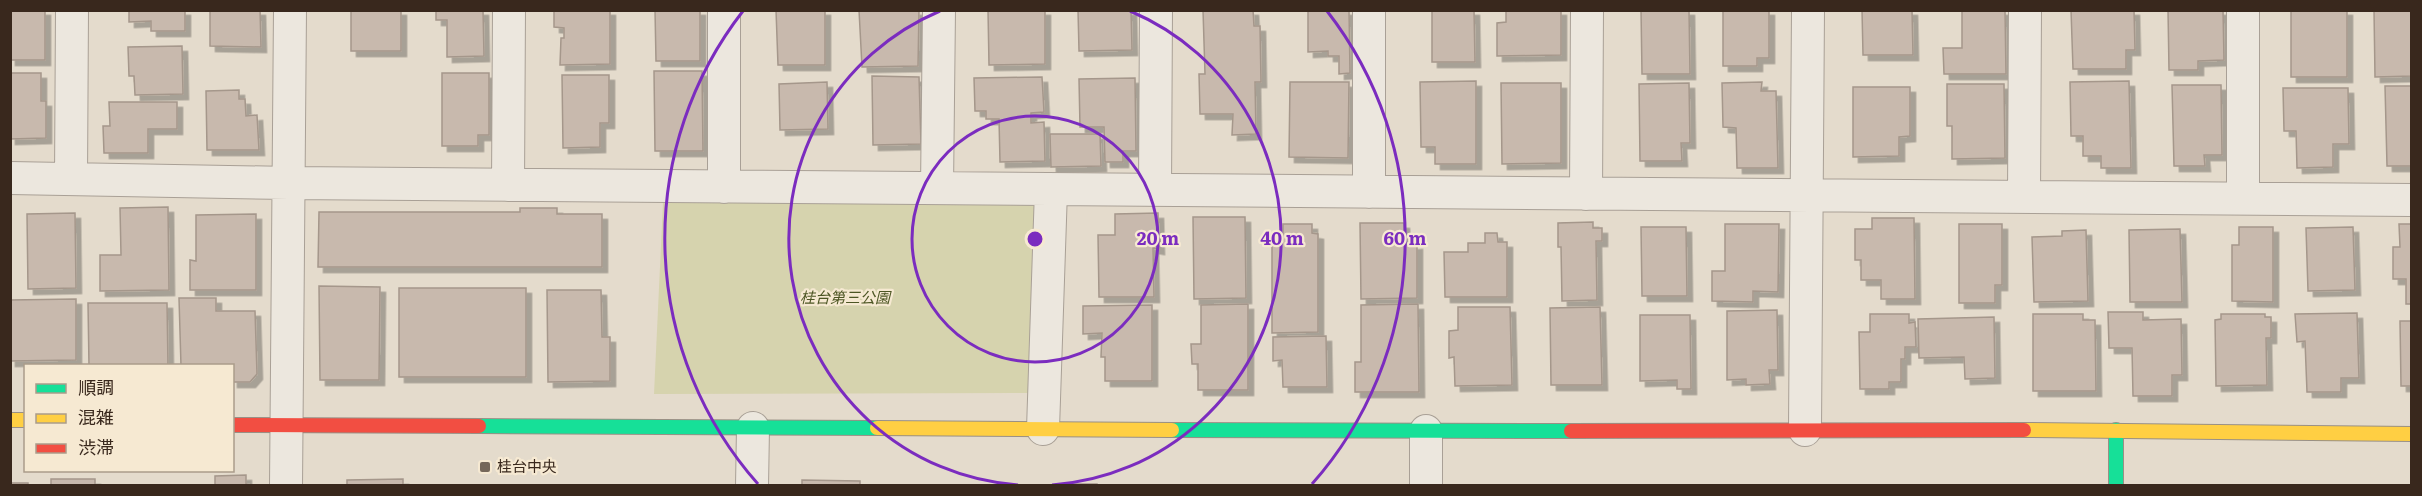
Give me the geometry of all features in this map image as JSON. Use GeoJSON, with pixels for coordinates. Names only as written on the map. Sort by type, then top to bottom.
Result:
{"type":"FeatureCollection","features":[{"type":"Feature","properties":{"kind":"street"},"geometry":{"type":"LineString","coordinates":[[71,179],[72,10]]}},
{"type":"Feature","properties":{"kind":"street"},"geometry":{"type":"LineString","coordinates":[[286,486],[290,10]]}},
{"type":"Feature","properties":{"kind":"street"},"geometry":{"type":"LineString","coordinates":[[508,185],[509,10]]}},
{"type":"Feature","properties":{"kind":"street"},"geometry":{"type":"LineString","coordinates":[[724,10],[724,187]]}},
{"type":"Feature","properties":{"kind":"street"},"geometry":{"type":"LineString","coordinates":[[937,188],[939,10]]}},
{"type":"Feature","properties":{"kind":"street"},"geometry":{"type":"LineString","coordinates":[[1155,190],[1156,10]]}},
{"type":"Feature","properties":{"kind":"street"},"geometry":{"type":"LineString","coordinates":[[1369,10],[1369,192]]}},
{"type":"Feature","properties":{"kind":"street"},"geometry":{"type":"LineString","coordinates":[[1586,194],[1587,10]]}},
{"type":"Feature","properties":{"kind":"street"},"geometry":{"type":"LineString","coordinates":[[1805,430],[1808,10]]}},
{"type":"Feature","properties":{"kind":"street"},"geometry":{"type":"LineString","coordinates":[[2024,197],[2025,10]]}},
{"type":"Feature","properties":{"kind":"street"},"geometry":{"type":"LineString","coordinates":[[2243,10],[2243,198]]}},
{"type":"Feature","properties":{"kind":"street"},"geometry":{"type":"LineString","coordinates":[[10,178],[1051,190],[2412,200]]}},
{"type":"Feature","properties":{"kind":"street"},"geometry":{"type":"LineString","coordinates":[[1043,429],[1051,190]]}},
{"type":"Feature","properties":{"kind":"street"},"geometry":{"type":"LineString","coordinates":[[234,425],[1426,431],[2116,430],[2412,434]]}},
{"type":"Feature","properties":{"kind":"street"},"geometry":{"type":"LineString","coordinates":[[752,486],[753,428]]}},
{"type":"Feature","properties":{"kind":"street"},"geometry":{"type":"LineString","coordinates":[[2116,430],[2116,486]]}},
{"type":"Feature","properties":{"kind":"street"},"geometry":{"type":"LineString","coordinates":[[1426,431],[1426,486]]}},
{"type":"Feature","properties":{"kind":"green space","name":"桂台第三公園"},"geometry":{"type":"Polygon","coordinates":[[[1036,202],[1028,393],[654,394],[663,203],[1036,202]]]}},
{"type":"Feature","properties":{"kind":"building"},"geometry":{"type":"Polygon","coordinates":[[[10,10],[45,10],[45,60],[10,60],[10,10]]]}},
{"type":"Feature","properties":{"kind":"building"},"geometry":{"type":"Polygon","coordinates":[[[129,10],[185,10],[185,31],[151,31],[151,21],[129,22],[129,10]]]}},
{"type":"Feature","properties":{"kind":"building"},"geometry":{"type":"Polygon","coordinates":[[[210,10],[260,10],[261,47],[210,46],[210,10]]]}},
{"type":"Feature","properties":{"kind":"building"},"geometry":{"type":"Polygon","coordinates":[[[351,10],[401,10],[401,51],[351,51],[351,10]]]}},
{"type":"Feature","properties":{"kind":"building"},"geometry":{"type":"Polygon","coordinates":[[[436,10],[483,10],[484,56],[447,57],[447,20],[436,20],[436,10]]]}},
{"type":"Feature","properties":{"kind":"building"},"geometry":{"type":"Polygon","coordinates":[[[554,10],[610,10],[610,64],[560,65],[561,38],[564,38],[564,28],[554,27],[554,10]]]}},
{"type":"Feature","properties":{"kind":"building"},"geometry":{"type":"Polygon","coordinates":[[[655,10],[700,10],[700,61],[656,61],[655,10]]]}},
{"type":"Feature","properties":{"kind":"building"},"geometry":{"type":"Polygon","coordinates":[[[776,10],[825,10],[825,65],[778,65],[776,10]]]}},
{"type":"Feature","properties":{"kind":"building"},"geometry":{"type":"Polygon","coordinates":[[[859,10],[919,10],[918,66],[862,67],[859,10]]]}},
{"type":"Feature","properties":{"kind":"building"},"geometry":{"type":"Polygon","coordinates":[[[988,10],[1045,10],[1045,64],[989,65],[988,10]]]}},
{"type":"Feature","properties":{"kind":"building"},"geometry":{"type":"Polygon","coordinates":[[[1078,10],[1131,10],[1132,50],[1079,51],[1078,10]]]}},
{"type":"Feature","properties":{"kind":"building"},"geometry":{"type":"Polygon","coordinates":[[[1203,10],[1253,10],[1254,26],[1260,26],[1261,82],[1255,82],[1256,134],[1232,135],[1233,114],[1200,114],[1199,74],[1205,74],[1203,10]]]}},
{"type":"Feature","properties":{"kind":"building"},"geometry":{"type":"Polygon","coordinates":[[[1308,10],[1349,10],[1350,73],[1339,74],[1339,56],[1328,56],[1328,51],[1308,52],[1308,10]]]}},
{"type":"Feature","properties":{"kind":"building"},"geometry":{"type":"Polygon","coordinates":[[[1432,10],[1474,10],[1475,62],[1432,62],[1432,10]]]}},
{"type":"Feature","properties":{"kind":"building"},"geometry":{"type":"Polygon","coordinates":[[[1506,10],[1561,10],[1561,55],[1497,56],[1497,23],[1506,22],[1506,10]]]}},
{"type":"Feature","properties":{"kind":"building"},"geometry":{"type":"Polygon","coordinates":[[[1641,10],[1689,10],[1690,74],[1642,74],[1641,10]]]}},
{"type":"Feature","properties":{"kind":"building"},"geometry":{"type":"Polygon","coordinates":[[[1723,10],[1769,10],[1769,58],[1757,58],[1757,66],[1723,66],[1723,10]]]}},
{"type":"Feature","properties":{"kind":"building"},"geometry":{"type":"Polygon","coordinates":[[[1862,10],[1912,10],[1913,55],[1863,55],[1862,10]]]}},
{"type":"Feature","properties":{"kind":"building"},"geometry":{"type":"Polygon","coordinates":[[[1962,10],[2005,10],[2006,74],[1944,74],[1943,48],[1962,48],[1962,10]]]}},
{"type":"Feature","properties":{"kind":"building"},"geometry":{"type":"Polygon","coordinates":[[[2071,10],[2134,10],[2135,50],[2126,50],[2126,69],[2073,69],[2071,10]]]}},
{"type":"Feature","properties":{"kind":"building"},"geometry":{"type":"Polygon","coordinates":[[[2168,10],[2223,10],[2224,60],[2198,61],[2198,70],[2169,70],[2168,10]]]}},
{"type":"Feature","properties":{"kind":"building"},"geometry":{"type":"Polygon","coordinates":[[[2291,10],[2347,10],[2347,77],[2291,77],[2291,10]]]}},
{"type":"Feature","properties":{"kind":"building"},"geometry":{"type":"Polygon","coordinates":[[[2374,10],[2412,10],[2412,76],[2375,77],[2374,10]]]}},
{"type":"Feature","properties":{"kind":"building"},"geometry":{"type":"Polygon","coordinates":[[[182,46],[183,94],[135,95],[134,76],[129,76],[128,47],[182,46]]]}},
{"type":"Feature","properties":{"kind":"building"},"geometry":{"type":"Polygon","coordinates":[[[654,71],[702,71],[703,151],[655,151],[654,71]]]}},
{"type":"Feature","properties":{"kind":"building"},"geometry":{"type":"Polygon","coordinates":[[[10,73],[41,73],[41,101],[46,101],[46,138],[10,139],[10,73]]]}},
{"type":"Feature","properties":{"kind":"building"},"geometry":{"type":"Polygon","coordinates":[[[442,73],[489,73],[489,135],[478,135],[478,146],[442,146],[442,73]]]}},
{"type":"Feature","properties":{"kind":"building"},"geometry":{"type":"Polygon","coordinates":[[[562,75],[609,75],[609,123],[600,123],[600,147],[563,148],[562,75]]]}},
{"type":"Feature","properties":{"kind":"building"},"geometry":{"type":"Polygon","coordinates":[[[872,76],[919,77],[921,144],[873,145],[872,76]]]}},
{"type":"Feature","properties":{"kind":"building"},"geometry":{"type":"Polygon","coordinates":[[[1042,77],[1044,112],[1031,113],[1031,123],[1044,122],[1045,161],[1000,162],[999,119],[986,119],[986,111],[975,111],[974,78],[1042,77]]]}},
{"type":"Feature","properties":{"kind":"building"},"geometry":{"type":"Polygon","coordinates":[[[1135,78],[1136,151],[1123,151],[1123,162],[1105,162],[1104,127],[1080,127],[1079,79],[1135,78]]]}},
{"type":"Feature","properties":{"kind":"building"},"geometry":{"type":"Polygon","coordinates":[[[1476,81],[1476,164],[1435,164],[1435,147],[1421,147],[1420,82],[1476,81]]]}},
{"type":"Feature","properties":{"kind":"building"},"geometry":{"type":"Polygon","coordinates":[[[2129,81],[2131,168],[2101,168],[2101,156],[2083,156],[2083,136],[2071,136],[2070,82],[2129,81]]]}},
{"type":"Feature","properties":{"kind":"building"},"geometry":{"type":"Polygon","coordinates":[[[827,82],[828,129],[780,130],[779,84],[827,82]]]}},
{"type":"Feature","properties":{"kind":"building"},"geometry":{"type":"Polygon","coordinates":[[[1290,82],[1349,82],[1348,158],[1289,157],[1290,82]]]}},
{"type":"Feature","properties":{"kind":"building"},"geometry":{"type":"Polygon","coordinates":[[[1762,82],[1761,91],[1776,91],[1778,168],[1737,168],[1736,128],[1723,127],[1722,83],[1762,82]]]}},
{"type":"Feature","properties":{"kind":"building"},"geometry":{"type":"Polygon","coordinates":[[[1501,83],[1561,83],[1561,163],[1502,164],[1501,83]]]}},
{"type":"Feature","properties":{"kind":"building"},"geometry":{"type":"Polygon","coordinates":[[[1689,83],[1690,143],[1681,143],[1682,161],[1640,161],[1639,84],[1689,83]]]}},
{"type":"Feature","properties":{"kind":"building"},"geometry":{"type":"Polygon","coordinates":[[[1947,84],[2004,84],[2005,158],[1952,159],[1952,126],[1947,126],[1947,84]]]}},
{"type":"Feature","properties":{"kind":"building"},"geometry":{"type":"Polygon","coordinates":[[[2172,85],[2221,85],[2222,155],[2204,155],[2205,166],[2174,166],[2172,85]]]}},
{"type":"Feature","properties":{"kind":"building"},"geometry":{"type":"Polygon","coordinates":[[[2385,86],[2412,86],[2412,166],[2387,166],[2385,86]]]}},
{"type":"Feature","properties":{"kind":"building"},"geometry":{"type":"Polygon","coordinates":[[[1853,87],[1910,87],[1910,136],[1899,137],[1899,156],[1853,157],[1853,87]]]}},
{"type":"Feature","properties":{"kind":"building"},"geometry":{"type":"Polygon","coordinates":[[[2283,88],[2348,88],[2349,144],[2333,144],[2333,167],[2297,168],[2296,131],[2284,131],[2283,88]]]}},
{"type":"Feature","properties":{"kind":"building"},"geometry":{"type":"Polygon","coordinates":[[[239,90],[239,99],[245,99],[246,116],[257,115],[259,150],[207,150],[206,91],[239,90]]]}},
{"type":"Feature","properties":{"kind":"building"},"geometry":{"type":"Polygon","coordinates":[[[109,102],[177,102],[177,129],[148,129],[148,153],[104,153],[103,126],[110,126],[109,102]]]}},
{"type":"Feature","properties":{"kind":"building"},"geometry":{"type":"Polygon","coordinates":[[[1050,134],[1100,134],[1101,166],[1051,167],[1050,134]]]}},
{"type":"Feature","properties":{"kind":"building"},"geometry":{"type":"Polygon","coordinates":[[[168,207],[169,290],[100,291],[100,255],[121,255],[120,208],[168,207]]]}},
{"type":"Feature","properties":{"kind":"building"},"geometry":{"type":"Polygon","coordinates":[[[520,208],[557,208],[557,214],[602,214],[602,267],[318,267],[319,212],[520,212],[520,208]]]}},
{"type":"Feature","properties":{"kind":"building"},"geometry":{"type":"Polygon","coordinates":[[[75,213],[76,288],[28,289],[27,214],[75,213]]]}},
{"type":"Feature","properties":{"kind":"building"},"geometry":{"type":"Polygon","coordinates":[[[1158,213],[1159,249],[1153,248],[1154,297],[1099,297],[1098,235],[1115,235],[1115,214],[1158,213]]]}},
{"type":"Feature","properties":{"kind":"building"},"geometry":{"type":"Polygon","coordinates":[[[256,214],[256,290],[190,290],[190,260],[196,261],[196,215],[256,214]]]}},
{"type":"Feature","properties":{"kind":"building"},"geometry":{"type":"Polygon","coordinates":[[[1193,217],[1245,217],[1246,298],[1194,299],[1193,217]]]}},
{"type":"Feature","properties":{"kind":"building"},"geometry":{"type":"Polygon","coordinates":[[[1872,218],[1914,218],[1915,299],[1881,299],[1881,280],[1861,280],[1861,260],[1855,260],[1855,229],[1872,229],[1872,218]]]}},
{"type":"Feature","properties":{"kind":"building"},"geometry":{"type":"Polygon","coordinates":[[[1593,222],[1593,228],[1602,228],[1602,241],[1596,241],[1597,300],[1562,301],[1558,223],[1593,222]]]}},
{"type":"Feature","properties":{"kind":"building"},"geometry":{"type":"Polygon","coordinates":[[[1360,223],[1404,223],[1405,245],[1417,244],[1417,298],[1361,299],[1360,223]]]}},
{"type":"Feature","properties":{"kind":"building"},"geometry":{"type":"Polygon","coordinates":[[[1283,224],[1312,224],[1312,233],[1318,234],[1318,332],[1272,333],[1272,241],[1283,240],[1283,224]]]}},
{"type":"Feature","properties":{"kind":"building"},"geometry":{"type":"Polygon","coordinates":[[[1725,224],[1779,224],[1778,292],[1753,291],[1753,302],[1712,301],[1712,271],[1725,271],[1725,224]]]}},
{"type":"Feature","properties":{"kind":"building"},"geometry":{"type":"Polygon","coordinates":[[[1959,224],[2002,224],[2002,285],[1995,285],[1995,303],[1959,303],[1959,224]]]}},
{"type":"Feature","properties":{"kind":"building"},"geometry":{"type":"Polygon","coordinates":[[[2399,224],[2412,224],[2412,304],[2406,304],[2406,279],[2393,279],[2393,247],[2400,247],[2399,224]]]}},
{"type":"Feature","properties":{"kind":"building"},"geometry":{"type":"Polygon","coordinates":[[[1641,227],[1686,227],[1687,296],[1642,296],[1641,227]]]}},
{"type":"Feature","properties":{"kind":"building"},"geometry":{"type":"Polygon","coordinates":[[[2239,227],[2273,227],[2273,302],[2232,301],[2232,245],[2239,245],[2239,227]]]}},
{"type":"Feature","properties":{"kind":"building"},"geometry":{"type":"Polygon","coordinates":[[[2353,227],[2355,290],[2308,291],[2306,228],[2353,227]]]}},
{"type":"Feature","properties":{"kind":"building"},"geometry":{"type":"Polygon","coordinates":[[[2180,229],[2182,302],[2130,302],[2129,230],[2180,229]]]}},
{"type":"Feature","properties":{"kind":"building"},"geometry":{"type":"Polygon","coordinates":[[[2086,230],[2088,301],[2034,302],[2032,237],[2062,236],[2062,231],[2086,230]]]}},
{"type":"Feature","properties":{"kind":"building"},"geometry":{"type":"Polygon","coordinates":[[[1485,233],[1497,233],[1498,242],[1507,242],[1507,297],[1445,297],[1444,252],[1468,252],[1468,243],[1485,243],[1485,233]]]}},
{"type":"Feature","properties":{"kind":"building"},"geometry":{"type":"Polygon","coordinates":[[[319,286],[380,287],[379,380],[320,380],[319,286]]]}},
{"type":"Feature","properties":{"kind":"building"},"geometry":{"type":"Polygon","coordinates":[[[399,288],[526,288],[526,377],[399,377],[399,288]]]}},
{"type":"Feature","properties":{"kind":"building"},"geometry":{"type":"Polygon","coordinates":[[[547,290],[601,290],[602,337],[610,337],[610,381],[548,382],[547,290]]]}},
{"type":"Feature","properties":{"kind":"building"},"geometry":{"type":"Polygon","coordinates":[[[179,298],[216,298],[216,311],[255,311],[257,374],[250,382],[234,382],[234,364],[181,364],[179,298]]]}},
{"type":"Feature","properties":{"kind":"building"},"geometry":{"type":"Polygon","coordinates":[[[76,299],[76,360],[10,361],[10,300],[76,299]]]}},
{"type":"Feature","properties":{"kind":"building"},"geometry":{"type":"Polygon","coordinates":[[[88,303],[167,303],[168,364],[89,364],[88,303]]]}},
{"type":"Feature","properties":{"kind":"building"},"geometry":{"type":"Polygon","coordinates":[[[1248,304],[1248,390],[1198,390],[1198,364],[1192,364],[1191,344],[1201,344],[1201,305],[1248,304]]]}},
{"type":"Feature","properties":{"kind":"building"},"geometry":{"type":"Polygon","coordinates":[[[1418,304],[1419,392],[1355,392],[1355,362],[1361,362],[1361,305],[1418,304]]]}},
{"type":"Feature","properties":{"kind":"building"},"geometry":{"type":"Polygon","coordinates":[[[1152,305],[1152,381],[1105,381],[1105,357],[1101,357],[1102,333],[1083,334],[1083,306],[1152,305]]]}},
{"type":"Feature","properties":{"kind":"building"},"geometry":{"type":"Polygon","coordinates":[[[1458,307],[1510,307],[1512,385],[1455,386],[1454,357],[1449,358],[1449,331],[1458,330],[1458,307]]]}},
{"type":"Feature","properties":{"kind":"building"},"geometry":{"type":"Polygon","coordinates":[[[1600,307],[1602,385],[1551,385],[1550,308],[1600,307]]]}},
{"type":"Feature","properties":{"kind":"building"},"geometry":{"type":"Polygon","coordinates":[[[1777,310],[1778,370],[1769,370],[1770,384],[1746,385],[1746,379],[1727,380],[1727,311],[1777,310]]]}},
{"type":"Feature","properties":{"kind":"building"},"geometry":{"type":"Polygon","coordinates":[[[2108,312],[2143,312],[2143,320],[2181,319],[2182,375],[2172,375],[2172,396],[2133,396],[2132,348],[2109,348],[2108,312]]]}},
{"type":"Feature","properties":{"kind":"building"},"geometry":{"type":"Polygon","coordinates":[[[2357,313],[2359,378],[2341,378],[2341,392],[2307,392],[2305,341],[2297,342],[2295,314],[2357,313]]]}},
{"type":"Feature","properties":{"kind":"building"},"geometry":{"type":"Polygon","coordinates":[[[1870,314],[1909,314],[1909,323],[1915,322],[1916,347],[1905,347],[1905,359],[1901,359],[1901,382],[1889,382],[1889,389],[1860,389],[1859,332],[1870,332],[1870,314]]]}},
{"type":"Feature","properties":{"kind":"building"},"geometry":{"type":"Polygon","coordinates":[[[2033,314],[2083,314],[2083,320],[2095,320],[2096,391],[2033,391],[2033,314]]]}},
{"type":"Feature","properties":{"kind":"building"},"geometry":{"type":"Polygon","coordinates":[[[2221,314],[2265,314],[2265,317],[2271,317],[2271,338],[2266,338],[2267,385],[2216,386],[2215,320],[2221,319],[2221,314]]]}},
{"type":"Feature","properties":{"kind":"building"},"geometry":{"type":"Polygon","coordinates":[[[1640,315],[1690,315],[1691,389],[1677,389],[1677,380],[1640,381],[1640,315]]]}},
{"type":"Feature","properties":{"kind":"building"},"geometry":{"type":"Polygon","coordinates":[[[1994,317],[1995,378],[1965,379],[1964,357],[1919,358],[1918,319],[1994,317]]]}},
{"type":"Feature","properties":{"kind":"building"},"geometry":{"type":"Polygon","coordinates":[[[2400,321],[2412,321],[2412,386],[2401,386],[2400,321]]]}},
{"type":"Feature","properties":{"kind":"building"},"geometry":{"type":"Polygon","coordinates":[[[1326,336],[1327,387],[1283,387],[1282,360],[1273,361],[1273,337],[1326,336]]]}},
{"type":"Feature","properties":{"kind":"building"},"geometry":{"type":"Polygon","coordinates":[[[246,475],[246,484],[256,486],[215,486],[215,476],[246,475]]]}},
{"type":"Feature","properties":{"kind":"building"},"geometry":{"type":"Polygon","coordinates":[[[51,479],[95,479],[95,486],[51,486],[51,479]]]}},
{"type":"Feature","properties":{"kind":"building"},"geometry":{"type":"Polygon","coordinates":[[[403,479],[403,486],[347,486],[347,480],[403,479]]]}},
{"type":"Feature","properties":{"kind":"building"},"geometry":{"type":"Polygon","coordinates":[[[802,480],[860,481],[860,486],[802,486],[802,480]]]}},
{"type":"Feature","properties":{"kind":"building"},"geometry":{"type":"Polygon","coordinates":[[[10,483],[28,483],[28,486],[10,486],[10,483]]]}},
{"type":"Feature","properties":{"kind":"building"},"geometry":{"type":"Polygon","coordinates":[[[1071,484],[1097,484],[1097,486],[1071,484]]]}},
{"type":"Feature","properties":{"kind":"traffic: fast"},"geometry":{"type":"LineString","coordinates":[[479,426],[877,428]]}},
{"type":"Feature","properties":{"kind":"traffic: fast"},"geometry":{"type":"LineString","coordinates":[[1172,430],[1571,431]]}},
{"type":"Feature","properties":{"kind":"traffic: fast"},"geometry":{"type":"LineString","coordinates":[[2116,430],[2116,486]]}},
{"type":"Feature","properties":{"kind":"traffic: slow"},"geometry":{"type":"LineString","coordinates":[[10,420],[24,420]]}},
{"type":"Feature","properties":{"kind":"traffic: slow"},"geometry":{"type":"LineString","coordinates":[[877,428],[1172,430]]}},
{"type":"Feature","properties":{"kind":"traffic: slow"},"geometry":{"type":"LineString","coordinates":[[2024,430],[2412,434]]}},
{"type":"Feature","properties":{"kind":"traffic: jam"},"geometry":{"type":"LineString","coordinates":[[234,425],[479,426]]}},
{"type":"Feature","properties":{"kind":"traffic: jam"},"geometry":{"type":"LineString","coordinates":[[1571,431],[2024,430]]}},
{"type":"Feature","properties":{"kind":"place","name":"桂台中央"},"geometry":{"type":"Point","coordinates":[485,467]}}]}
